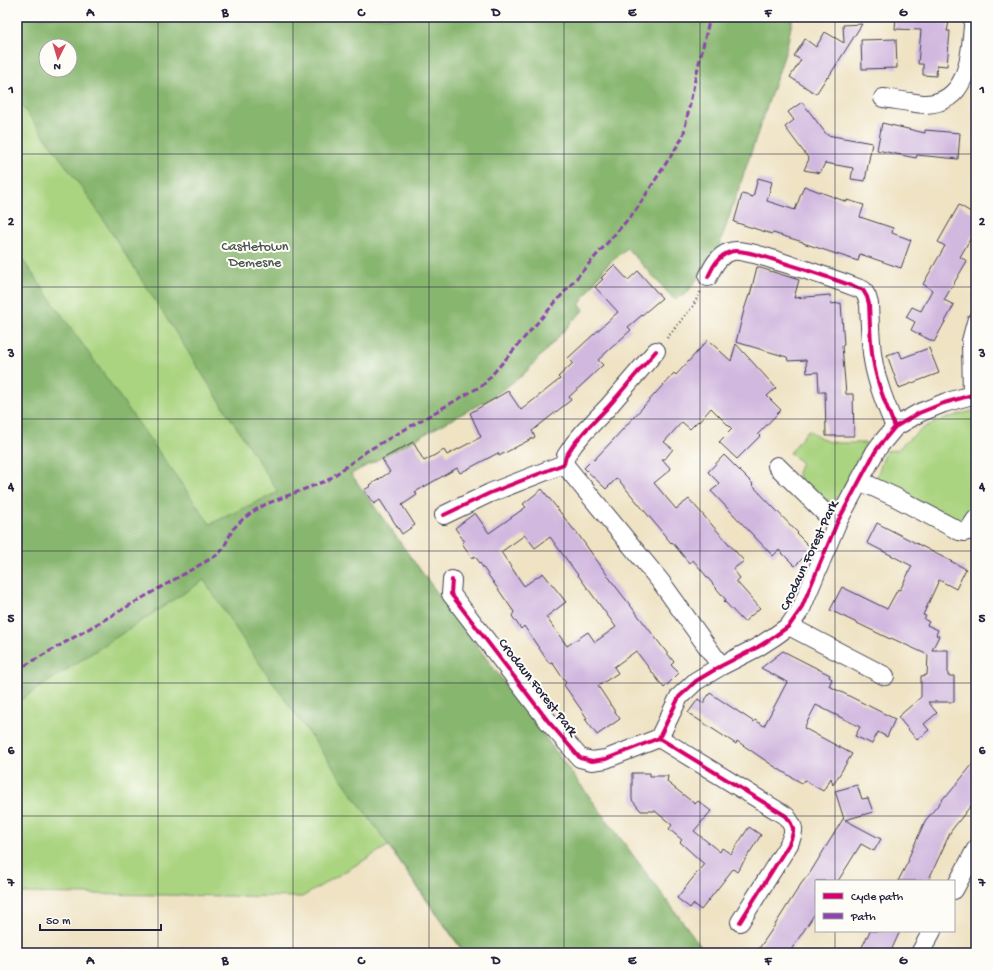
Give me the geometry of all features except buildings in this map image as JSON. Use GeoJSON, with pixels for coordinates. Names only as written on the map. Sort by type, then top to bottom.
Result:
{"type":"FeatureCollection","features":[{"type":"Feature","properties":{"kind":"street"},"geometry":{"type":"LineString","coordinates":[[883,98],[902,93],[924,104],[936,103],[946,99],[959,88],[963,81],[968,61],[974,17]]}},
{"type":"Feature","properties":{"kind":"street"},"geometry":{"type":"LineString","coordinates":[[708,277],[719,258],[732,251],[739,251],[755,254],[863,290],[869,304],[872,354],[876,376],[895,427]]}},
{"type":"Feature","properties":{"kind":"street","name":"Crodaun Forest Park"},"geometry":{"type":"LineString","coordinates":[[452,580],[451,594],[548,720],[580,758],[592,761],[606,759],[659,738],[679,697],[696,681],[758,647],[789,626],[801,609],[837,523],[880,445],[895,427],[919,413],[944,403],[974,395],[971,341],[976,322]]}},
{"type":"Feature","properties":{"kind":"street"},"geometry":{"type":"LineString","coordinates":[[564,464],[566,456],[574,444],[656,351]]}},
{"type":"Feature","properties":{"kind":"street"},"geometry":{"type":"LineString","coordinates":[[444,515],[490,493],[564,464]]}},
{"type":"Feature","properties":{"kind":"street"},"geometry":{"type":"LineString","coordinates":[[564,464],[661,582],[721,666]]}},
{"type":"Feature","properties":{"kind":"street","name":"Crodaun Forest Park"},"geometry":{"type":"LineString","coordinates":[[777,466],[837,523]]}},
{"type":"Feature","properties":{"kind":"street"},"geometry":{"type":"LineString","coordinates":[[860,481],[895,497],[959,531],[968,531],[976,519]]}},
{"type":"Feature","properties":{"kind":"street","name":"Crodaun Forest Park"},"geometry":{"type":"LineString","coordinates":[[789,626],[885,676]]}},
{"type":"Feature","properties":{"kind":"street"},"geometry":{"type":"LineString","coordinates":[[659,738],[786,816],[793,825],[793,834],[789,844],[740,922]]}},
{"type":"Feature","properties":{"kind":"street"},"geometry":{"type":"LineString","coordinates":[[955,888],[976,849]]}},
{"type":"Feature","properties":{"kind":"street"},"geometry":{"type":"LineString","coordinates":[[920,953],[931,932]]}},
{"type":"Feature","properties":{"kind":"path"},"geometry":{"type":"LineString","coordinates":[[656,351],[693,306],[708,277]]}},
{"type":"Feature","properties":{"kind":"green space","name":"Castletown Demesne"},"geometry":{"type":"Polygon","coordinates":[[[17,17],[793,17],[786,50],[719,246],[686,294],[674,299],[627,248],[605,267],[579,305],[584,309],[524,374],[491,398],[351,474],[409,555],[706,953],[464,953],[388,846],[302,897],[17,893],[17,17]]]}},
{"type":"Feature","properties":{"kind":"green space","name":"Castletown Demesne"},"geometry":{"type":"Polygon","coordinates":[[[17,17],[793,17],[786,50],[719,246],[686,294],[674,299],[627,248],[605,267],[579,305],[584,309],[524,374],[491,398],[351,474],[409,555],[706,953],[465,953],[250,650],[204,580],[17,702],[17,252],[210,524],[278,492],[88,196],[17,99],[17,17]]]}},
{"type":"Feature","properties":{"kind":"green space"},"geometry":{"type":"Polygon","coordinates":[[[976,410],[976,507],[971,516],[965,522],[958,522],[876,479],[886,451],[897,450],[925,427],[943,419],[976,410]]]}},
{"type":"Feature","properties":{"kind":"green space"},"geometry":{"type":"Polygon","coordinates":[[[808,430],[826,441],[839,443],[867,443],[841,493],[833,501],[815,498],[799,482],[798,470],[802,463],[790,453],[808,430]]]}},
{"type":"Feature","properties":{"kind":"marked path"},"geometry":{"type":"LineString","coordinates":[[17,670],[217,555],[223,549],[233,529],[254,511],[266,504],[328,480],[367,451],[483,385],[636,210],[683,137],[710,17]]}},
{"type":"Feature","properties":{"kind":"cycle path"},"geometry":{"type":"LineString","coordinates":[[708,277],[714,265],[722,256],[732,251],[739,251],[764,257],[863,290],[869,304],[871,346],[877,378],[895,427]]}},
{"type":"Feature","properties":{"kind":"cycle path"},"geometry":{"type":"LineString","coordinates":[[444,515],[490,493],[564,464],[566,456],[574,444],[656,351]]}},
{"type":"Feature","properties":{"kind":"cycle path"},"geometry":{"type":"LineString","coordinates":[[452,580],[451,594],[548,721],[580,758],[592,761],[606,759],[659,738],[679,697],[696,681],[758,647],[789,626],[801,609],[837,523],[875,452],[895,427],[919,413],[944,403],[976,395]]}},
{"type":"Feature","properties":{"kind":"cycle path"},"geometry":{"type":"LineString","coordinates":[[659,738],[786,816],[791,823],[793,832],[789,844],[740,922]]}}]}
